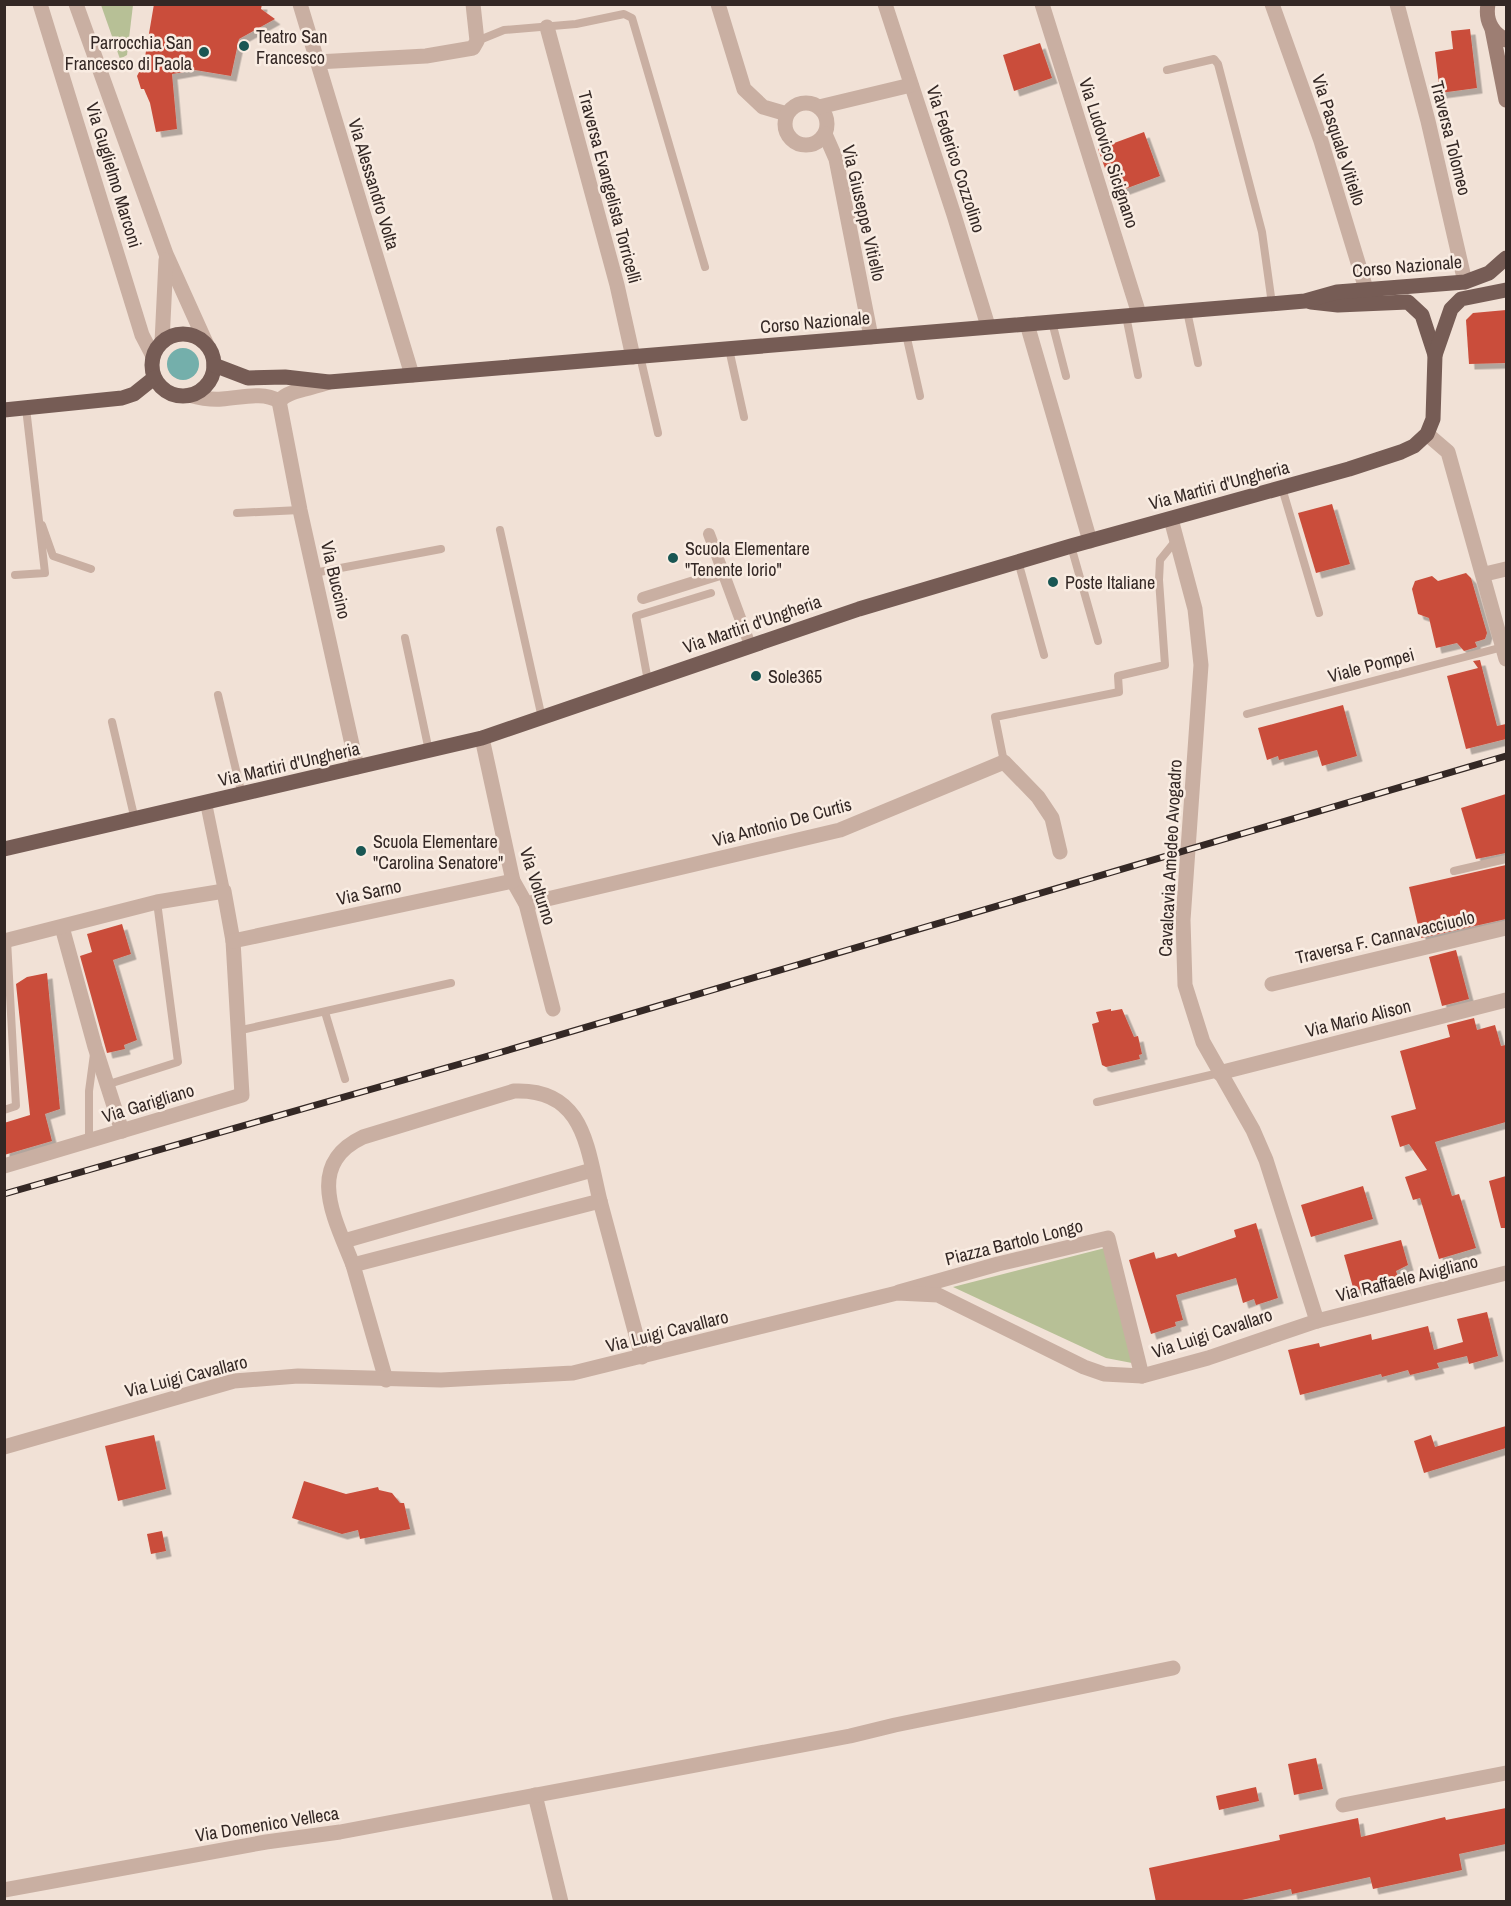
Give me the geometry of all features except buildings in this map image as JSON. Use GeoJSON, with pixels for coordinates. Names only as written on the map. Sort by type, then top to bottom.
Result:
{"type":"FeatureCollection","features":[{"type":"Feature","properties":{"kind":"main road"},"geometry":{"type":"LineString","coordinates":[[1488,4],[1487,13],[1506,100]]}},
{"type":"Feature","properties":{"kind":"main road"},"geometry":{"type":"LineString","coordinates":[[1492,29],[1506,40]]}},
{"type":"Feature","properties":{"kind":"main road","name":"Corso Nazionale"},"geometry":{"type":"LineString","coordinates":[[214,365],[249,378],[285,376],[329,382],[637,357],[1305,301],[1336,292],[1465,282],[1489,273],[1506,258]]}},
{"type":"Feature","properties":{"kind":"main road","name":"Corso Nazionale"},"geometry":{"type":"LineString","coordinates":[[1435,355],[1448,315],[1455,303],[1468,297],[1506,290]]}},
{"type":"Feature","properties":{"kind":"main road","name":"Corso Nazionale"},"geometry":{"type":"LineString","coordinates":[[1305,301],[1338,305],[1408,302],[1422,315],[1435,355]]}},
{"type":"Feature","properties":{"kind":"main road"},"geometry":{"type":"LineString","coordinates":[[190,335],[207,345],[214,365],[207,385],[189,396],[168,392],[154,378],[153,356],[162,342],[171,336],[190,335]]}},
{"type":"Feature","properties":{"kind":"main road"},"geometry":{"type":"LineString","coordinates":[[1427,434],[1435,408],[1435,355]]}},
{"type":"Feature","properties":{"kind":"main road"},"geometry":{"type":"LineString","coordinates":[[4,410],[122,398],[134,394],[154,378]]}},
{"type":"Feature","properties":{"kind":"main road","name":"Via Martiri d'Ungheria"},"geometry":{"type":"LineString","coordinates":[[4,849],[482,738],[859,609],[1018,561],[1282,488],[1401,452],[1413,446],[1427,434]]}},
{"type":"Feature","properties":{"kind":"street","name":"Via Guglielmo Marconi"},"geometry":{"type":"LineString","coordinates":[[40,4],[142,335],[153,356]]}},
{"type":"Feature","properties":{"kind":"street"},"geometry":{"type":"LineString","coordinates":[[76,4],[166,255],[207,345]]}},
{"type":"Feature","properties":{"kind":"street","name":"Via Alessandro Volta"},"geometry":{"type":"LineString","coordinates":[[300,4],[412,375]]}},
{"type":"Feature","properties":{"kind":"street"},"geometry":{"type":"LineString","coordinates":[[317,62],[426,56],[472,48],[477,41],[473,4]]}},
{"type":"Feature","properties":{"kind":"street"},"geometry":{"type":"LineString","coordinates":[[718,4],[744,89],[762,106],[787,114],[798,104],[813,104],[819,107],[911,84]]}},
{"type":"Feature","properties":{"kind":"street","name":"Via Federico Cozzolino"},"geometry":{"type":"LineString","coordinates":[[885,4],[988,326]]}},
{"type":"Feature","properties":{"kind":"street","name":"Via Ludovico Sicignano"},"geometry":{"type":"LineString","coordinates":[[1042,4],[1132,315]]}},
{"type":"Feature","properties":{"kind":"street","name":"Via Pasquale Vitiello"},"geometry":{"type":"LineString","coordinates":[[1272,4],[1321,141],[1366,289]]}},
{"type":"Feature","properties":{"kind":"street","name":"Traversa Tolomeo"},"geometry":{"type":"LineString","coordinates":[[1396,4],[1428,121],[1465,282]]}},
{"type":"Feature","properties":{"kind":"street","name":"Traversa Evangelista Torricelli"},"geometry":{"type":"LineString","coordinates":[[547,27],[637,357]]}},
{"type":"Feature","properties":{"kind":"street","name":"Via Giuseppe Vitiello"},"geometry":{"type":"LineString","coordinates":[[787,114],[785,128],[793,141],[807,145],[820,140],[825,134],[828,123],[819,107]]}},
{"type":"Feature","properties":{"kind":"street","name":"Via Giuseppe Vitiello"},"geometry":{"type":"LineString","coordinates":[[825,134],[836,159],[871,337]]}},
{"type":"Feature","properties":{"kind":"street"},"geometry":{"type":"LineString","coordinates":[[162,342],[166,255]]}},
{"type":"Feature","properties":{"kind":"street"},"geometry":{"type":"LineString","coordinates":[[1027,324],[1090,541]]}},
{"type":"Feature","properties":{"kind":"street","name":"Corso Nazionale"},"geometry":{"type":"LineString","coordinates":[[279,401],[291,393],[329,382]]}},
{"type":"Feature","properties":{"kind":"street"},"geometry":{"type":"LineString","coordinates":[[189,396],[220,399],[270,396],[279,401]]}},
{"type":"Feature","properties":{"kind":"street","name":"Via Buccino"},"geometry":{"type":"LineString","coordinates":[[279,401],[300,510],[357,767]]}},
{"type":"Feature","properties":{"kind":"street"},"geometry":{"type":"LineString","coordinates":[[1427,434],[1448,452],[1485,574],[1505,653]]}},
{"type":"Feature","properties":{"kind":"street","name":"Cavalcavia Amedeo Avogadro"},"geometry":{"type":"LineString","coordinates":[[1172,519],[1195,609],[1201,665],[1182,944],[1185,985],[1196,1024],[1219,1073],[1252,1130],[1266,1160],[1317,1321]]}},
{"type":"Feature","properties":{"kind":"street"},"geometry":{"type":"LineString","coordinates":[[709,534],[750,645]]}},
{"type":"Feature","properties":{"kind":"street"},"geometry":{"type":"LineString","coordinates":[[1485,574],[1506,570]]}},
{"type":"Feature","properties":{"kind":"street"},"geometry":{"type":"LineString","coordinates":[[643,598],[723,573]]}},
{"type":"Feature","properties":{"kind":"street","name":"Via Volturno"},"geometry":{"type":"LineString","coordinates":[[482,738],[513,881],[526,904],[553,1010]]}},
{"type":"Feature","properties":{"kind":"street"},"geometry":{"type":"LineString","coordinates":[[1004,762],[1038,796],[1052,818],[1060,852]]}},
{"type":"Feature","properties":{"kind":"street","name":"Via Antonio De Curtis"},"geometry":{"type":"LineString","coordinates":[[526,904],[840,830],[1004,762]]}},
{"type":"Feature","properties":{"kind":"street"},"geometry":{"type":"LineString","coordinates":[[206,803],[233,941],[237,1031]]}},
{"type":"Feature","properties":{"kind":"street","name":"Via Sarno"},"geometry":{"type":"LineString","coordinates":[[233,941],[513,881]]}},
{"type":"Feature","properties":{"kind":"street"},"geometry":{"type":"LineString","coordinates":[[5,937],[62,927],[157,902],[224,891]]}},
{"type":"Feature","properties":{"kind":"street"},"geometry":{"type":"LineString","coordinates":[[62,927],[95,1047],[122,1131]]}},
{"type":"Feature","properties":{"kind":"street","name":"Traversa F. Cannavacciuolo"},"geometry":{"type":"LineString","coordinates":[[1272,984],[1506,928]]}},
{"type":"Feature","properties":{"kind":"street","name":"Via Mario Alison"},"geometry":{"type":"LineString","coordinates":[[1219,1073],[1506,1000]]}},
{"type":"Feature","properties":{"kind":"street","name":"Via Garigliano"},"geometry":{"type":"LineString","coordinates":[[4,1166],[242,1095],[237,1031]]}},
{"type":"Feature","properties":{"kind":"street"},"geometry":{"type":"LineString","coordinates":[[386,1380],[353,1264],[327,1188],[329,1171],[336,1156],[348,1144],[514,1091],[533,1090],[552,1096],[567,1107],[579,1122],[642,1357]]}},
{"type":"Feature","properties":{"kind":"street"},"geometry":{"type":"LineString","coordinates":[[344,1240],[592,1170]]}},
{"type":"Feature","properties":{"kind":"street"},"geometry":{"type":"LineString","coordinates":[[353,1264],[600,1201]]}},
{"type":"Feature","properties":{"kind":"street","name":"Piazza Bartolo Longo"},"geometry":{"type":"LineString","coordinates":[[897,1293],[998,1264],[1108,1238],[1142,1376]]}},
{"type":"Feature","properties":{"kind":"street","name":"Via Raffaele Avigliano"},"geometry":{"type":"LineString","coordinates":[[1317,1321],[1506,1274]]}},
{"type":"Feature","properties":{"kind":"street","name":"Via Luigi Cavallaro"},"geometry":{"type":"LineString","coordinates":[[4,1447],[234,1382],[298,1376],[386,1380],[460,1380],[549,1375],[601,1367],[897,1293],[938,1296],[1084,1367],[1104,1374],[1142,1376],[1208,1358],[1317,1321]]}},
{"type":"Feature","properties":{"kind":"street","name":"Via Domenico Velleca"},"geometry":{"type":"LineString","coordinates":[[4,1890],[850,1736],[1173,1668]]}},
{"type":"Feature","properties":{"kind":"street"},"geometry":{"type":"LineString","coordinates":[[1343,1805],[1506,1773]]}},
{"type":"Feature","properties":{"kind":"street"},"geometry":{"type":"LineString","coordinates":[[535,1795],[561,1902]]}},
{"type":"Feature","properties":{"kind":"lane"},"geometry":{"type":"LineString","coordinates":[[477,41],[504,30],[547,27],[624,14],[632,18],[705,267]]}},
{"type":"Feature","properties":{"kind":"lane"},"geometry":{"type":"LineString","coordinates":[[1167,70],[1214,59],[1218,64],[1262,232],[1272,304]]}},
{"type":"Feature","properties":{"kind":"lane"},"geometry":{"type":"LineString","coordinates":[[1187,311],[1198,363]]}},
{"type":"Feature","properties":{"kind":"lane"},"geometry":{"type":"LineString","coordinates":[[1132,315],[1138,375]]}},
{"type":"Feature","properties":{"kind":"lane"},"geometry":{"type":"LineString","coordinates":[[1052,322],[1066,376]]}},
{"type":"Feature","properties":{"kind":"lane"},"geometry":{"type":"LineString","coordinates":[[906,334],[920,396]]}},
{"type":"Feature","properties":{"kind":"lane"},"geometry":{"type":"LineString","coordinates":[[729,349],[744,417]]}},
{"type":"Feature","properties":{"kind":"lane"},"geometry":{"type":"LineString","coordinates":[[637,357],[658,433]]}},
{"type":"Feature","properties":{"kind":"lane"},"geometry":{"type":"LineString","coordinates":[[15,575],[45,573],[26,408]]}},
{"type":"Feature","properties":{"kind":"lane"},"geometry":{"type":"LineString","coordinates":[[1282,488],[1319,614]]}},
{"type":"Feature","properties":{"kind":"lane"},"geometry":{"type":"LineString","coordinates":[[237,513],[300,510]]}},
{"type":"Feature","properties":{"kind":"lane"},"geometry":{"type":"LineString","coordinates":[[39,519],[53,556],[91,569]]}},
{"type":"Feature","properties":{"kind":"lane"},"geometry":{"type":"LineString","coordinates":[[501,530],[542,718]]}},
{"type":"Feature","properties":{"kind":"lane"},"geometry":{"type":"LineString","coordinates":[[1004,762],[995,717],[1119,692],[1118,676],[1166,665],[1159,580],[1160,560],[1177,539]]}},
{"type":"Feature","properties":{"kind":"lane"},"geometry":{"type":"LineString","coordinates":[[1071,546],[1098,641]]}},
{"type":"Feature","properties":{"kind":"lane"},"geometry":{"type":"LineString","coordinates":[[314,573],[441,549]]}},
{"type":"Feature","properties":{"kind":"lane"},"geometry":{"type":"LineString","coordinates":[[1018,561],[1044,655]]}},
{"type":"Feature","properties":{"kind":"lane"},"geometry":{"type":"LineString","coordinates":[[648,681],[636,616],[711,593]]}},
{"type":"Feature","properties":{"kind":"lane"},"geometry":{"type":"LineString","coordinates":[[405,639],[429,751]]}},
{"type":"Feature","properties":{"kind":"lane","name":"Viale Pompei"},"geometry":{"type":"LineString","coordinates":[[1247,714],[1505,653]]}},
{"type":"Feature","properties":{"kind":"lane"},"geometry":{"type":"LineString","coordinates":[[218,695],[242,795]]}},
{"type":"Feature","properties":{"kind":"lane"},"geometry":{"type":"LineString","coordinates":[[112,722],[135,820]]}},
{"type":"Feature","properties":{"kind":"lane"},"geometry":{"type":"LineString","coordinates":[[1454,871],[1506,859]]}},
{"type":"Feature","properties":{"kind":"lane"},"geometry":{"type":"LineString","coordinates":[[106,1084],[178,1062],[157,902]]}},
{"type":"Feature","properties":{"kind":"lane"},"geometry":{"type":"LineString","coordinates":[[4,1110],[16,1106],[5,937]]}},
{"type":"Feature","properties":{"kind":"lane"},"geometry":{"type":"LineString","coordinates":[[237,1031],[451,983]]}},
{"type":"Feature","properties":{"kind":"lane"},"geometry":{"type":"LineString","coordinates":[[325,1012],[345,1079]]}},
{"type":"Feature","properties":{"kind":"lane"},"geometry":{"type":"LineString","coordinates":[[89,1142],[90,1091],[95,1047]]}},
{"type":"Feature","properties":{"kind":"lane"},"geometry":{"type":"LineString","coordinates":[[1097,1102],[1219,1073]]}},
{"type":"Feature","properties":{"kind":"green space"},"geometry":{"type":"Polygon","coordinates":[[[101,5],[133,5],[127,55],[120,59],[101,5]]]}},
{"type":"Feature","properties":{"kind":"green space"},"geometry":{"type":"Polygon","coordinates":[[[1105,1248],[1132,1363],[1106,1358],[953,1287],[1105,1248]]]}},
{"type":"Feature","properties":{"kind":"water"},"geometry":{"type":"Polygon","coordinates":[[[183,348],[195,352],[199,364],[195,376],[183,380],[171,376],[167,364],[171,352],[183,348]]]}},
{"type":"Feature","properties":{"kind":"railway"},"geometry":{"type":"LineString","coordinates":[[4,1194],[495,1054],[1506,756]]}},
{"type":"Feature","properties":{"kind":"place","name":"Teatro San Francesco"},"geometry":{"type":"Point","coordinates":[244,46]}},
{"type":"Feature","properties":{"kind":"place","name":"Parrocchia San Francesco di Paola"},"geometry":{"type":"Point","coordinates":[204,52]}},
{"type":"Feature","properties":{"kind":"place","name":"Scuola Elementare \"Tenente Iorio\""},"geometry":{"type":"Point","coordinates":[673,558]}},
{"type":"Feature","properties":{"kind":"place","name":"Poste Italiane"},"geometry":{"type":"Point","coordinates":[1053,582]}},
{"type":"Feature","properties":{"kind":"place","name":"Sole365"},"geometry":{"type":"Point","coordinates":[756,676]}},
{"type":"Feature","properties":{"kind":"place","name":"Scuola Elementare \"Carolina Senatore\""},"geometry":{"type":"Point","coordinates":[361,851]}}]}
